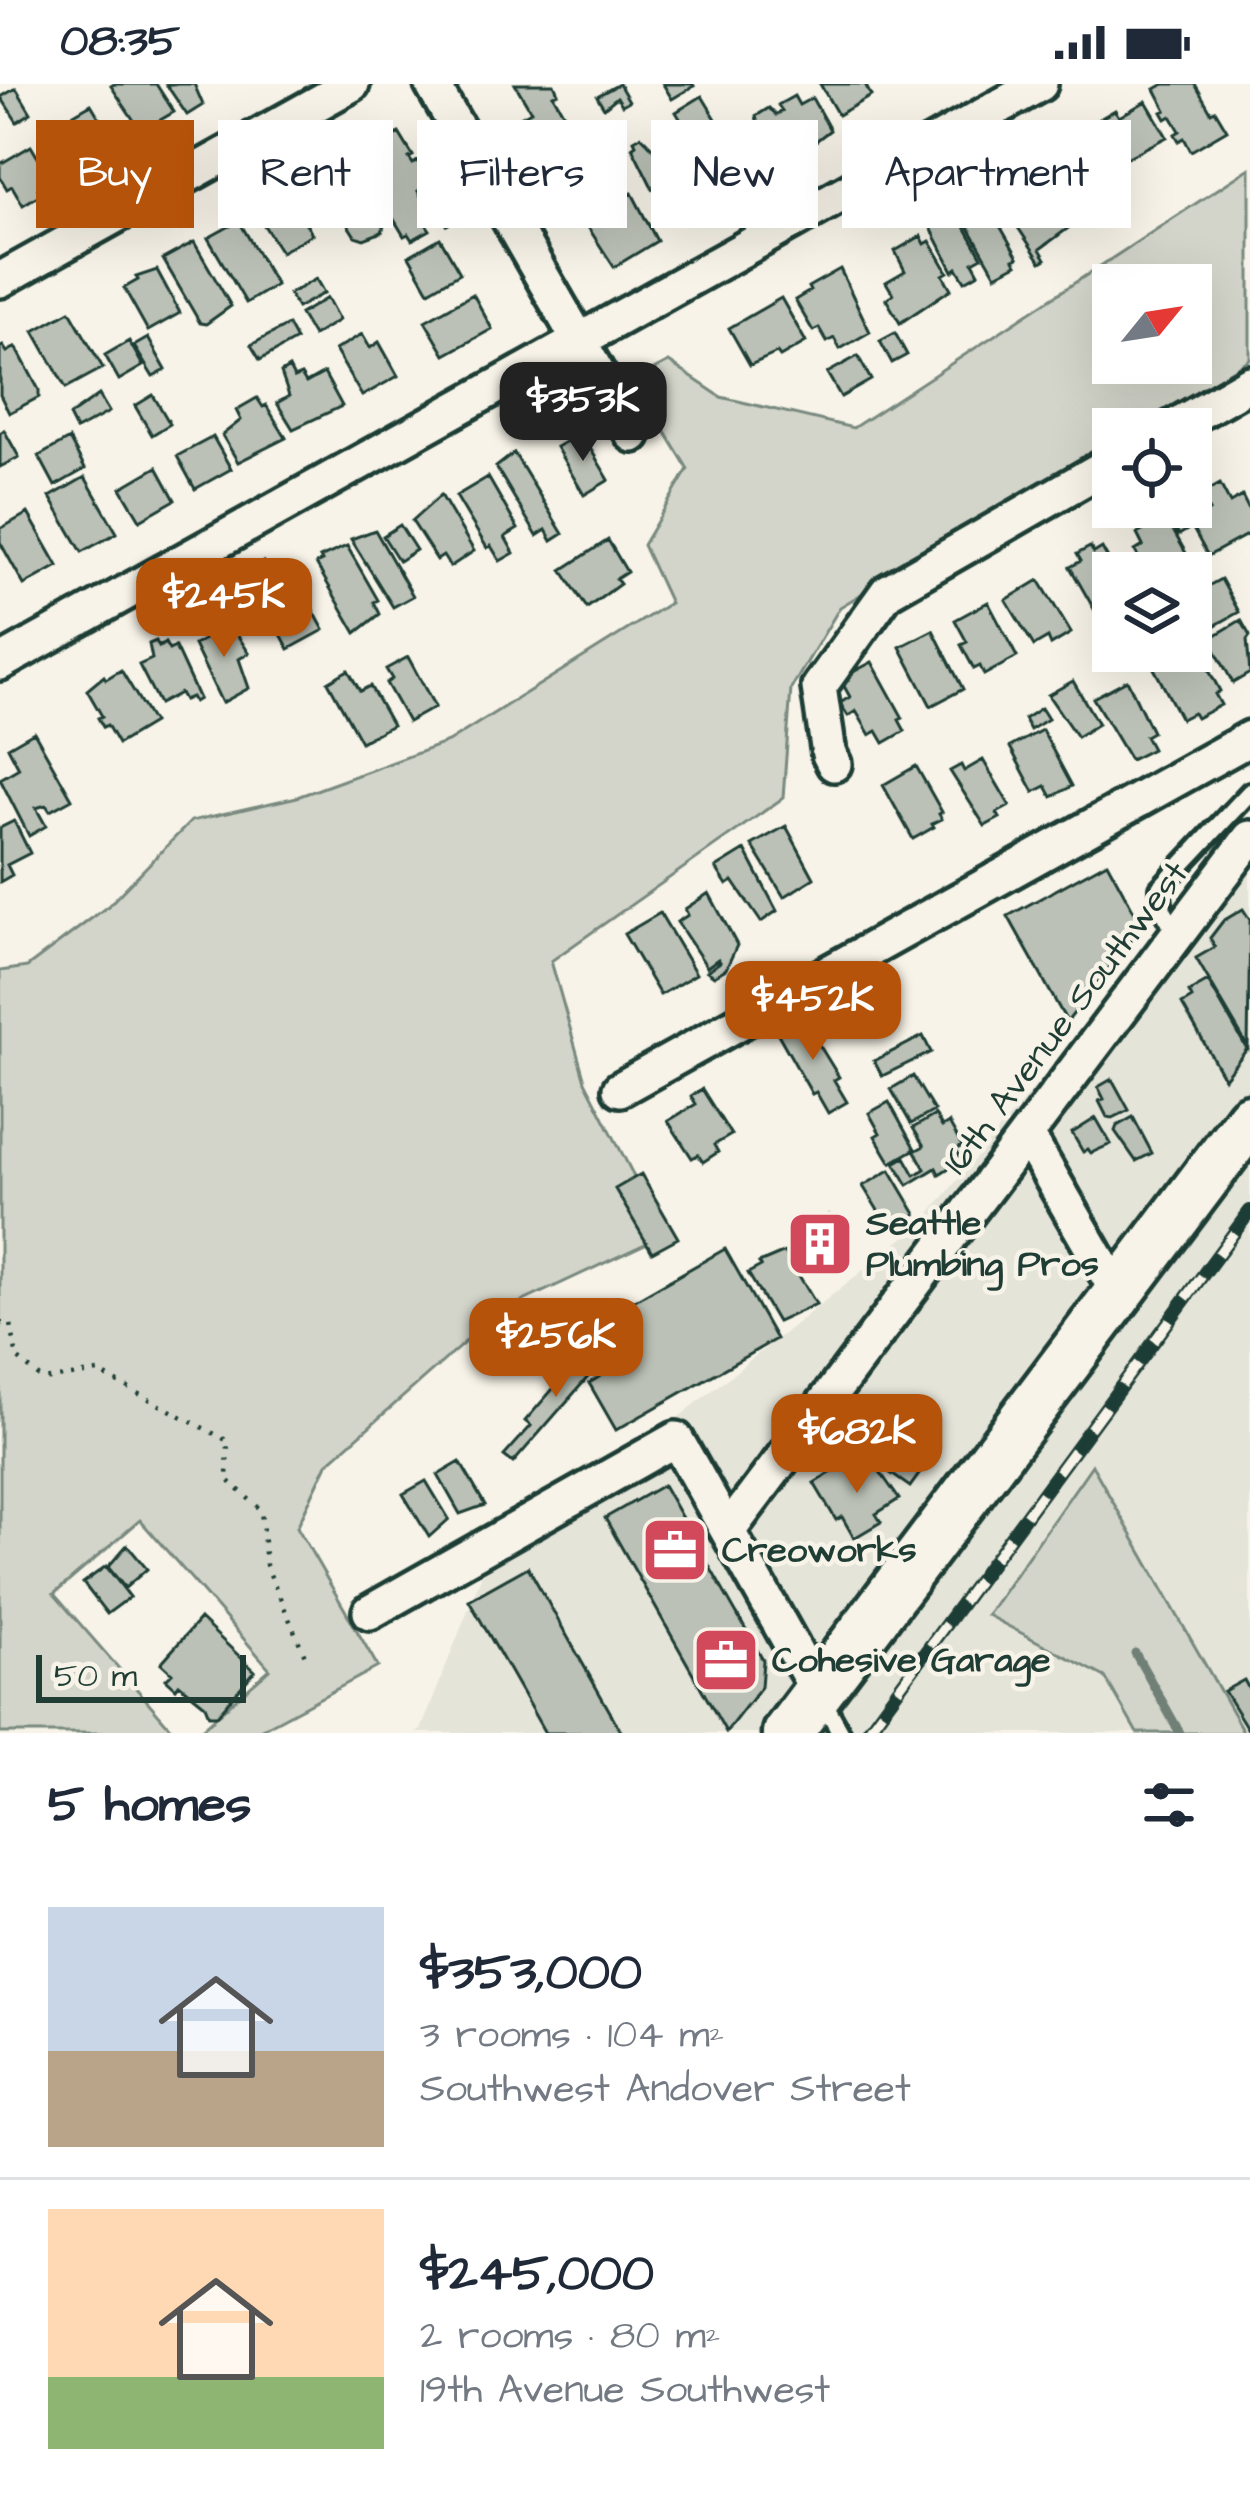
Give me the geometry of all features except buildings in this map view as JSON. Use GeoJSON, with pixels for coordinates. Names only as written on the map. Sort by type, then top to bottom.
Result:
{"type":"FeatureCollection","features":[{"type":"Feature","properties":{"kind":"main road"},"geometry":{"type":"LineString","coordinates":[[787,1733],[830,1712],[1119,1295],[1250,1119]]}},
{"type":"Feature","properties":{"kind":"street"},"geometry":{"type":"LineString","coordinates":[[0,280],[352,84]]}},
{"type":"Feature","properties":{"kind":"street"},"geometry":{"type":"LineString","coordinates":[[432,84],[633,435]]}},
{"type":"Feature","properties":{"kind":"street"},"geometry":{"type":"LineString","coordinates":[[0,663],[1040,84]]}},
{"type":"Feature","properties":{"kind":"street"},"geometry":{"type":"LineString","coordinates":[[1207,408],[1250,383]]}},
{"type":"Feature","properties":{"kind":"street"},"geometry":{"type":"LineString","coordinates":[[834,764],[818,687],[887,592],[1092,474]]}},
{"type":"Feature","properties":{"kind":"street"},"geometry":{"type":"LineString","coordinates":[[620,1089],[1250,738]]}},
{"type":"Feature","properties":{"kind":"street","name":"16th Avenue Southwest"},"geometry":{"type":"LineString","coordinates":[[728,1531],[1250,838]]}},
{"type":"Feature","properties":{"kind":"street"},"geometry":{"type":"LineString","coordinates":[[1028,1135],[1119,1295]]}},
{"type":"Feature","properties":{"kind":"street"},"geometry":{"type":"LineString","coordinates":[[370,1612],[676,1439],[830,1712]]}},
{"type":"Feature","properties":{"kind":"lane"},"geometry":{"type":"LineString","coordinates":[[1177,936],[1163,910],[1160,888],[1250,792]]}},
{"type":"Feature","properties":{"kind":"path"},"geometry":{"type":"LineString","coordinates":[[0,1323],[11,1324],[17,1358],[43,1380],[98,1372],[227,1441],[227,1479],[261,1510],[266,1565],[306,1658]]}},
{"type":"Feature","properties":{"kind":"shaded area"},"geometry":{"type":"Polygon","coordinates":[[[1250,168],[1250,359],[1212,382],[1212,264],[1103,264],[1250,168]]]}},
{"type":"Feature","properties":{"kind":"shaded area"},"geometry":{"type":"Polygon","coordinates":[[[1092,271],[1092,384],[1209,384],[1170,408],[1092,408],[1092,455],[840,607],[791,689],[783,798],[551,961],[585,1081],[664,1235],[498,1313],[327,1464],[297,1527],[378,1667],[254,1733],[197,1733],[270,1669],[140,1520],[54,1594],[175,1733],[0,1733],[0,971],[27,967],[108,906],[191,821],[297,797],[448,742],[670,603],[643,545],[688,469],[634,380],[669,362],[721,397],[853,428],[1092,271]]]}},
{"type":"Feature","properties":{"kind":"shaded area"},"geometry":{"type":"Polygon","coordinates":[[[1250,828],[1250,1733],[1244,1733],[1092,1466],[988,1615],[1105,1677],[1137,1733],[416,1733],[482,1574],[921,1224],[1250,828]]]}},
{"type":"Feature","properties":{"kind":"shaded area"},"geometry":{"type":"Polygon","coordinates":[[[1092,1465],[1244,1733],[1137,1733],[1105,1677],[987,1615],[1092,1465]]]}},
{"type":"Feature","properties":{"kind":"waterway"},"geometry":{"type":"LineString","coordinates":[[1135,1653],[1180,1733]]}},
{"type":"Feature","properties":{"kind":"railway"},"geometry":{"type":"LineString","coordinates":[[866,1733],[1250,1211]]}},
{"type":"Feature","properties":{"kind":"place","name":"Seattle Plumbing Pros"},"geometry":{"type":"Point","coordinates":[820,1244]}},
{"type":"Feature","properties":{"kind":"place","name":"Creoworks"},"geometry":{"type":"Point","coordinates":[675,1550]}},
{"type":"Feature","properties":{"kind":"place","name":"Cohesive Garage"},"geometry":{"type":"Point","coordinates":[726,1660]}}]}
